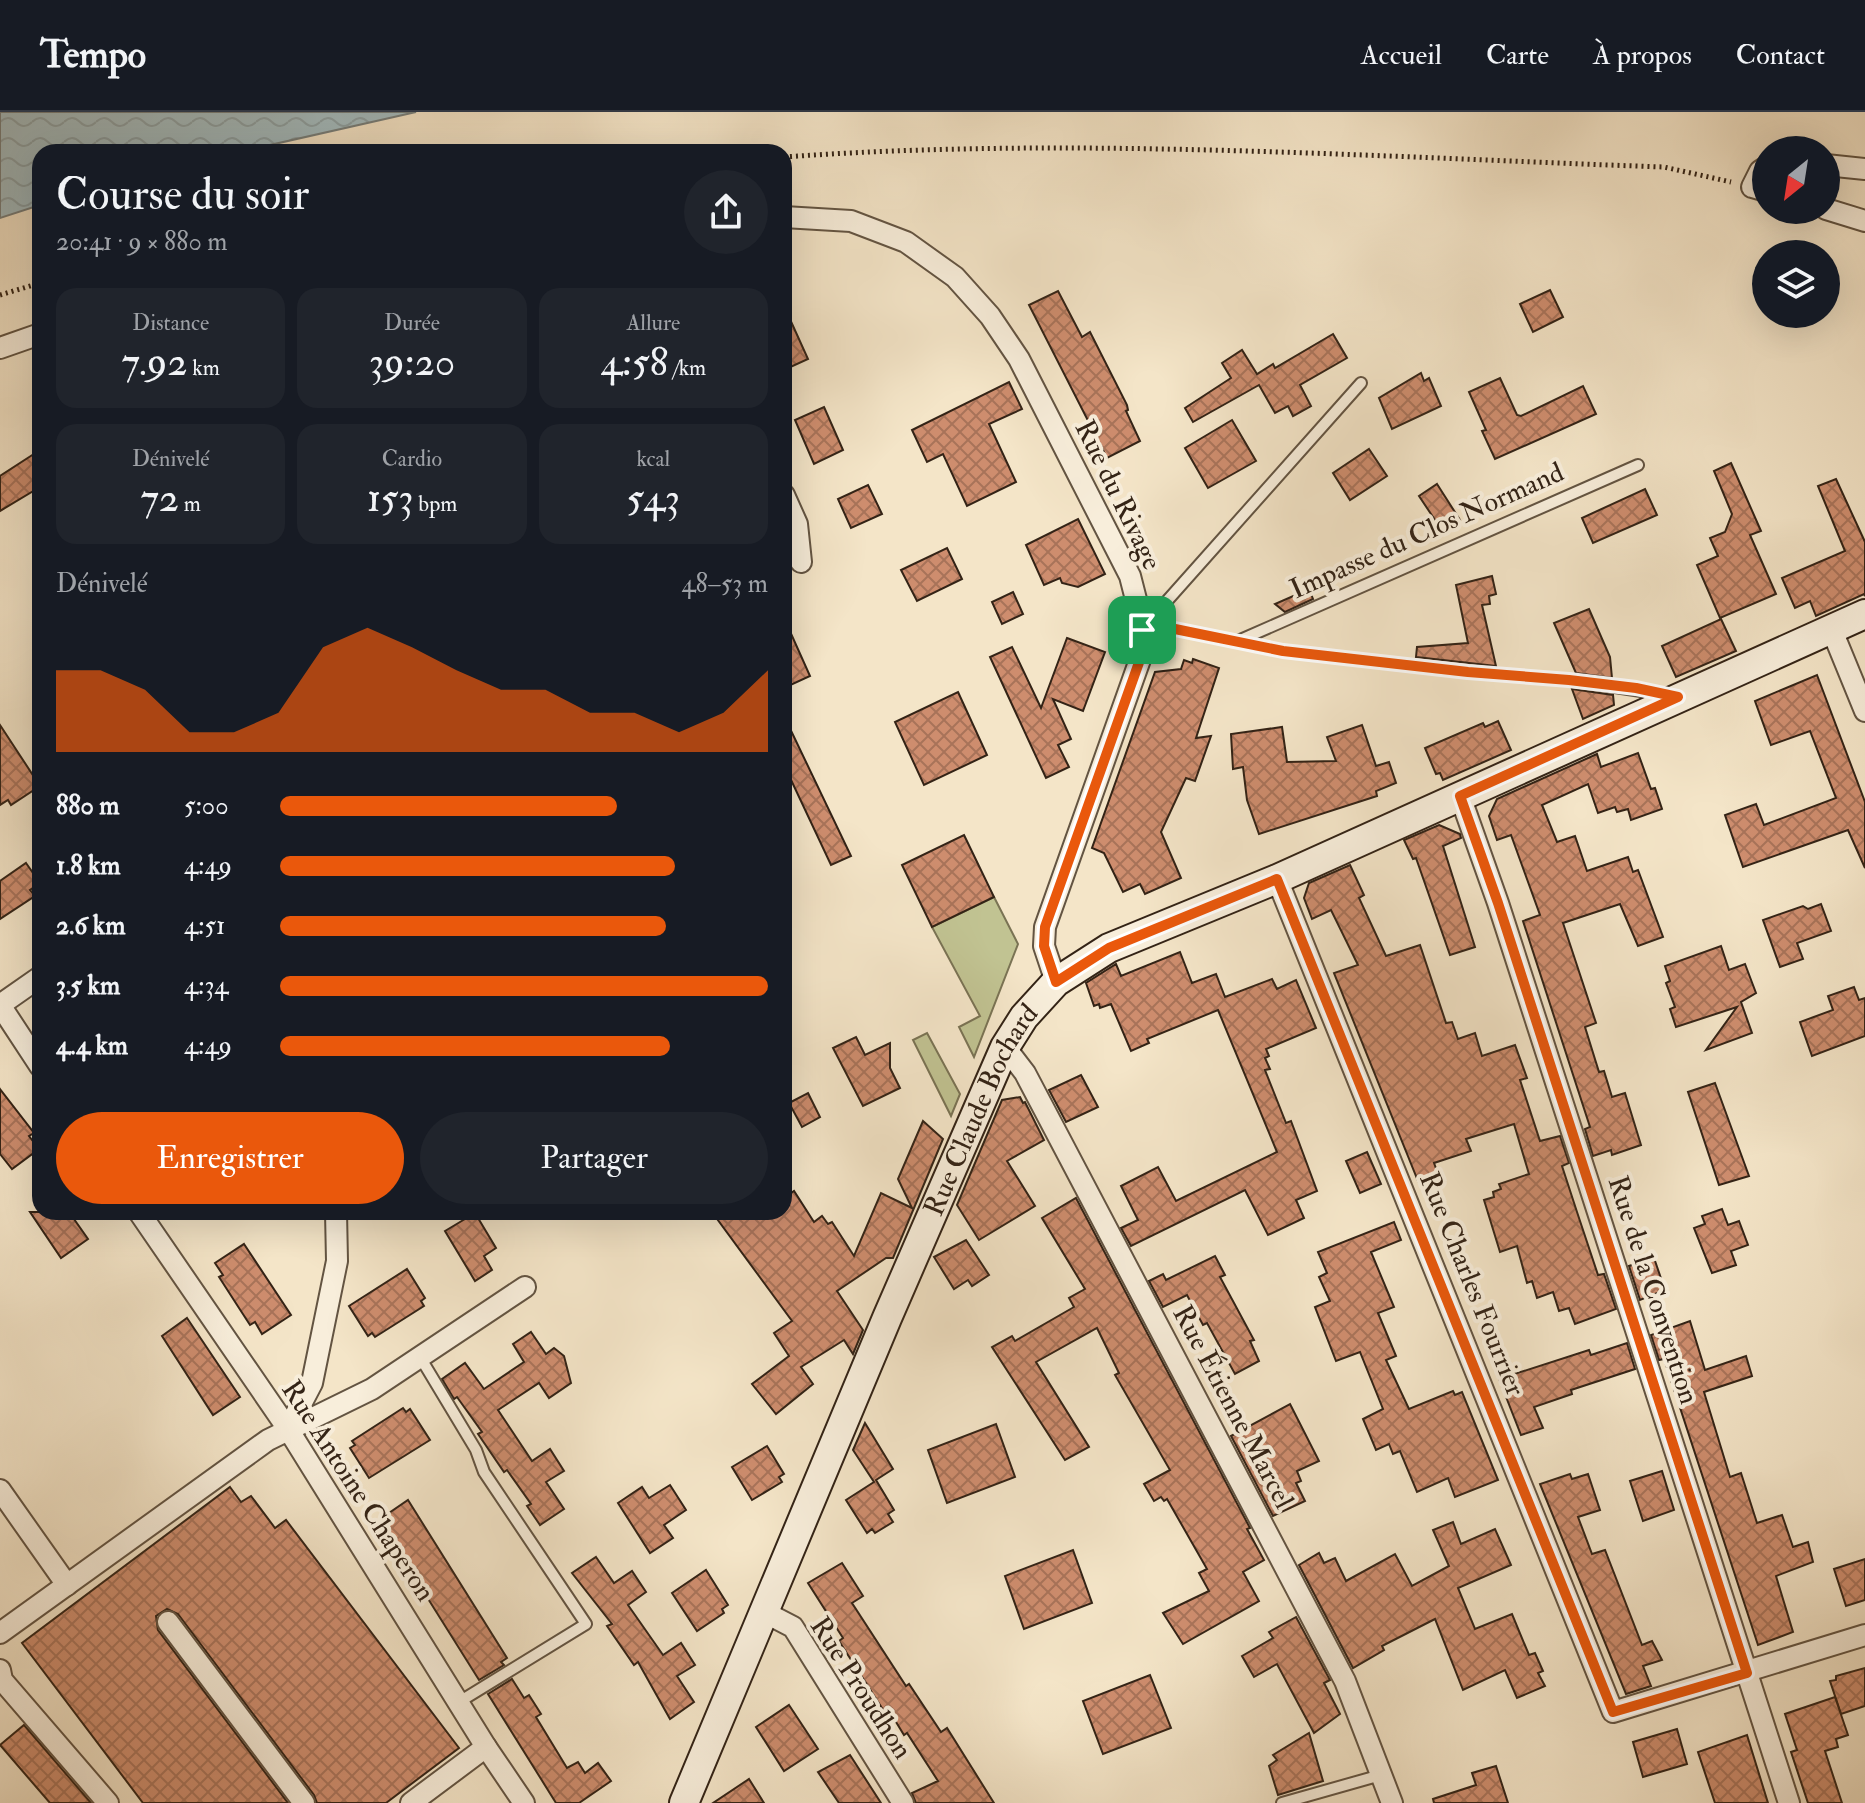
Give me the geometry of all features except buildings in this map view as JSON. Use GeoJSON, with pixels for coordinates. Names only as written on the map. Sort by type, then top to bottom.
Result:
{"type":"FeatureCollection","features":[{"type":"Feature","properties":{"kind":"main road","name":"Rue Claude Bochard"},"geometry":{"type":"LineString","coordinates":[[684,1803],[887,1318],[1005,1047],[1024,1017],[1056,982],[1109,948],[1277,879],[1865,614]]}},
{"type":"Feature","properties":{"kind":"street"},"geometry":{"type":"LineString","coordinates":[[1840,166],[1865,169]]}},
{"type":"Feature","properties":{"kind":"street"},"geometry":{"type":"LineString","coordinates":[[1840,213],[1865,221]]}},
{"type":"Feature","properties":{"kind":"street","name":"Rue du Rivage"},"geometry":{"type":"LineString","coordinates":[[792,217],[851,221],[906,242],[955,277],[990,316],[1019,359],[1130,576],[1142,630],[1142,654],[1045,927],[1044,946],[1056,982]]}},
{"type":"Feature","properties":{"kind":"street"},"geometry":{"type":"LineString","coordinates":[[0,348],[32,337]]}},
{"type":"Feature","properties":{"kind":"street"},"geometry":{"type":"LineString","coordinates":[[792,513],[797,524],[801,562]]}},
{"type":"Feature","properties":{"kind":"street"},"geometry":{"type":"LineString","coordinates":[[1831,628],[1865,711]]}},
{"type":"Feature","properties":{"kind":"street","name":"Rue de la Convention"},"geometry":{"type":"LineString","coordinates":[[1460,796],[1503,918],[1789,1803]]}},
{"type":"Feature","properties":{"kind":"street","name":"Rue Charles Fourrier"},"geometry":{"type":"LineString","coordinates":[[1277,879],[1613,1712],[1747,1673]]}},
{"type":"Feature","properties":{"kind":"street"},"geometry":{"type":"LineString","coordinates":[[32,983],[0,1005],[32,1054]]}},
{"type":"Feature","properties":{"kind":"street","name":"Rue Étienne Marcel"},"geometry":{"type":"LineString","coordinates":[[1005,1047],[1025,1073],[1345,1681],[1392,1803]]}},
{"type":"Feature","properties":{"kind":"street","name":"Rue Antoine Chaperon"},"geometry":{"type":"LineString","coordinates":[[144,1220],[288,1429],[524,1803]]}},
{"type":"Feature","properties":{"kind":"street"},"geometry":{"type":"LineString","coordinates":[[288,1429],[312,1383],[337,1261],[336,1220]]}},
{"type":"Feature","properties":{"kind":"street"},"geometry":{"type":"LineString","coordinates":[[0,1633],[268,1440],[372,1389],[525,1287]]}},
{"type":"Feature","properties":{"kind":"street"},"geometry":{"type":"LineString","coordinates":[[0,1490],[67,1585]]}},
{"type":"Feature","properties":{"kind":"street","name":"Rue Proudhon"},"geometry":{"type":"LineString","coordinates":[[764,1612],[793,1627],[903,1803]]}},
{"type":"Feature","properties":{"kind":"street"},"geometry":{"type":"LineString","coordinates":[[168,1622],[304,1803]]}},
{"type":"Feature","properties":{"kind":"street"},"geometry":{"type":"LineString","coordinates":[[1747,1673],[1865,1635]]}},
{"type":"Feature","properties":{"kind":"street"},"geometry":{"type":"LineString","coordinates":[[0,1670],[2,1680],[108,1803]]}},
{"type":"Feature","properties":{"kind":"street"},"geometry":{"type":"LineString","coordinates":[[411,1803],[486,1747]]}},
{"type":"Feature","properties":{"kind":"lane"},"geometry":{"type":"LineString","coordinates":[[1142,630],[1361,383]]}},
{"type":"Feature","properties":{"kind":"lane","name":"Impasse du Clos Normand"},"geometry":{"type":"LineString","coordinates":[[1236,642],[1638,465]]}},
{"type":"Feature","properties":{"kind":"lane"},"geometry":{"type":"LineString","coordinates":[[1142,630],[1175,629],[1314,654],[1569,680],[1636,688],[1678,697]]}},
{"type":"Feature","properties":{"kind":"lane"},"geometry":{"type":"LineString","coordinates":[[420,1357],[476,1450],[484,1472],[586,1624],[459,1702]]}},
{"type":"Feature","properties":{"kind":"lane"},"geometry":{"type":"LineString","coordinates":[[1282,1803],[1381,1775]]}},
{"type":"Feature","properties":{"kind":"path"},"geometry":{"type":"LineString","coordinates":[[792,156],[859,151],[1104,146],[1664,167],[1752,187]]}},
{"type":"Feature","properties":{"kind":"path"},"geometry":{"type":"LineString","coordinates":[[0,295],[32,285]]}},
{"type":"Feature","properties":{"kind":"green space"},"geometry":{"type":"Polygon","coordinates":[[[994,897],[1018,944],[974,1057],[959,1027],[980,1016],[932,927],[994,897]]]}},
{"type":"Feature","properties":{"kind":"green space"},"geometry":{"type":"Polygon","coordinates":[[[927,1033],[960,1094],[951,1116],[913,1040],[927,1033]]]}},
{"type":"Feature","properties":{"kind":"water"},"geometry":{"type":"Polygon","coordinates":[[[0,112],[416,112],[274,144],[32,144],[32,208],[0,218],[0,112]]]}},
{"type":"Feature","properties":{"kind":"route"},"geometry":{"type":"LineString","coordinates":[[1175,629],[1283,651],[1569,680],[1636,688],[1678,697],[1460,796],[1498,903],[1747,1673],[1613,1712],[1277,879],[1109,948],[1056,982],[1044,946],[1045,927],[1142,654],[1142,630],[1175,629]]}}]}
